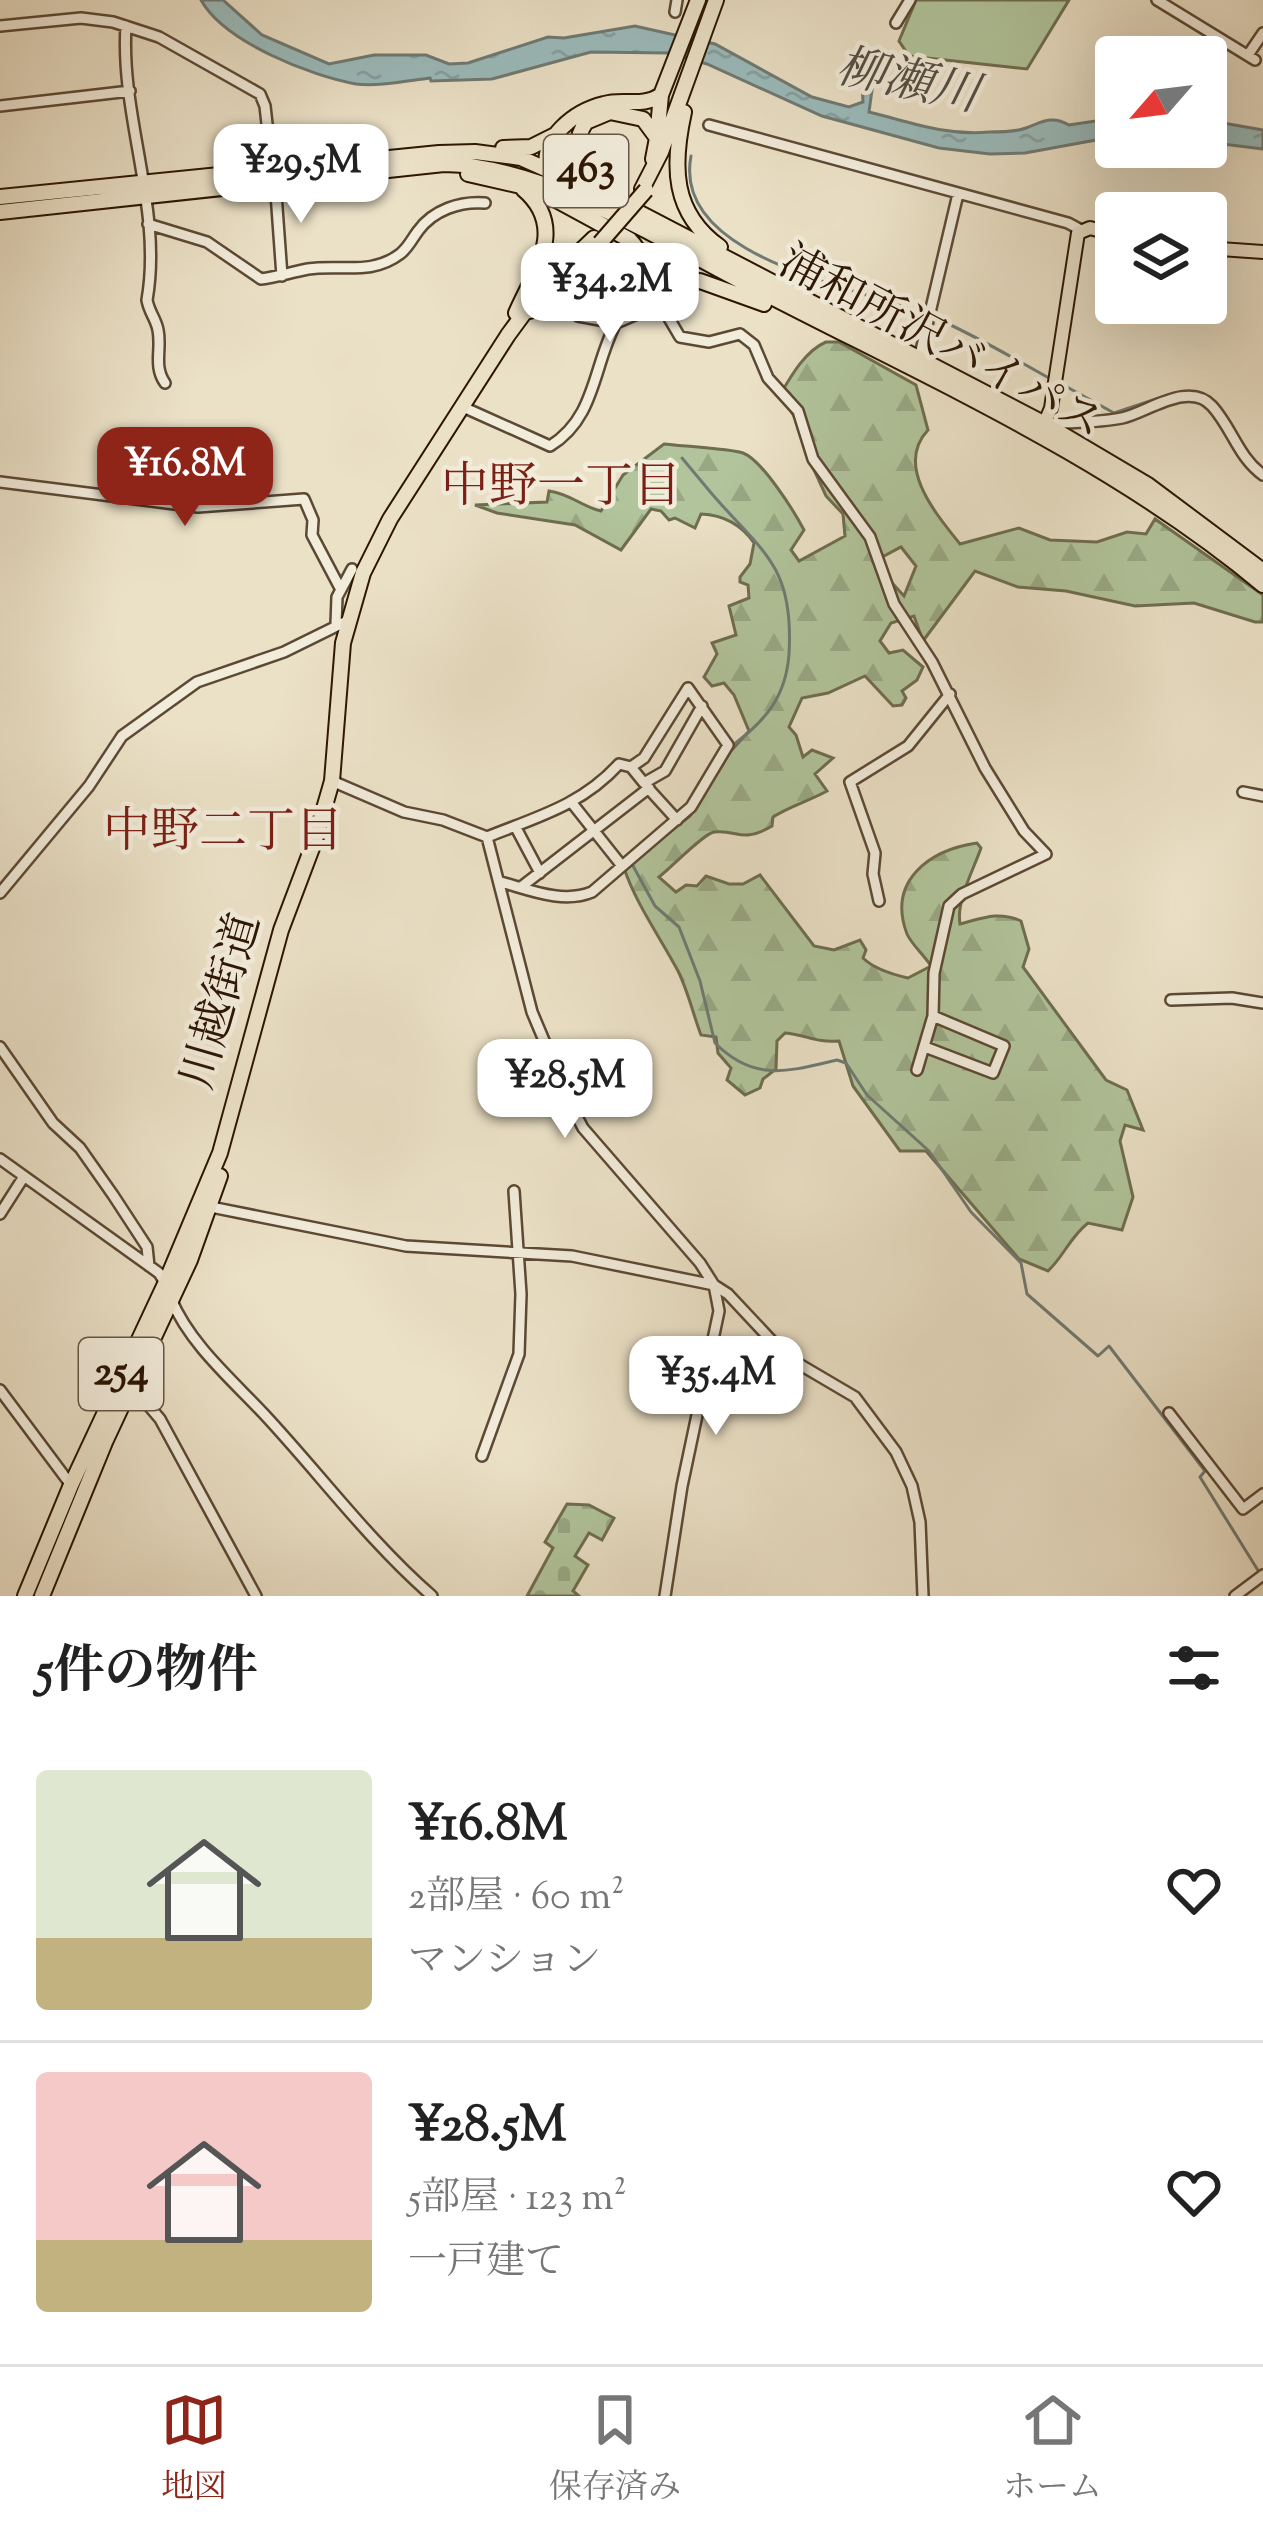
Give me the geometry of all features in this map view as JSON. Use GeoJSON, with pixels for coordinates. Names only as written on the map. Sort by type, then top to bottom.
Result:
{"type":"FeatureCollection","features":[{"type":"Feature","properties":{"kind":"highway","name":"254"},"geometry":{"type":"LineString","coordinates":[[672,115],[696,12],[712,0]]}},
{"type":"Feature","properties":{"kind":"highway"},"geometry":{"type":"LineString","coordinates":[[379,158],[443,147],[531,147],[592,108],[613,102],[645,103],[678,92]]}},
{"type":"Feature","properties":{"kind":"highway"},"geometry":{"type":"LineString","coordinates":[[657,138],[678,92]]}},
{"type":"Feature","properties":{"kind":"highway"},"geometry":{"type":"LineString","coordinates":[[642,188],[666,149],[678,92]]}},
{"type":"Feature","properties":{"kind":"highway"},"geometry":{"type":"LineString","coordinates":[[678,92],[677,189],[689,218],[724,250],[822,308]]}},
{"type":"Feature","properties":{"kind":"highway","name":"463"},"geometry":{"type":"LineString","coordinates":[[653,159],[657,138],[648,123],[634,114],[598,115],[580,132],[579,162],[599,183],[724,250]]}},
{"type":"Feature","properties":{"kind":"highway","name":"川越街道"},"geometry":{"type":"LineString","coordinates":[[642,188],[672,115]]}},
{"type":"Feature","properties":{"kind":"highway","name":"川越街道"},"geometry":{"type":"LineString","coordinates":[[506,339],[642,188],[672,115]]}},
{"type":"Feature","properties":{"kind":"highway"},"geometry":{"type":"LineString","coordinates":[[557,134],[547,150],[547,168],[562,188],[637,229]]}},
{"type":"Feature","properties":{"kind":"highway","name":"浦和所沢バイパス"},"geometry":{"type":"LineString","coordinates":[[274,175],[379,158],[476,152],[521,158],[547,168],[920,359],[1148,485],[1263,571]]}},
{"type":"Feature","properties":{"kind":"highway","name":"浦和所沢バイパス"},"geometry":{"type":"LineString","coordinates":[[0,197],[469,164],[521,174],[1042,429],[1149,499],[1263,586]]}},
{"type":"Feature","properties":{"kind":"highway"},"geometry":{"type":"LineString","coordinates":[[409,167],[509,182],[538,190],[587,215],[639,250],[645,281],[621,305],[597,303],[583,288],[583,262],[597,240]]}},
{"type":"Feature","properties":{"kind":"highway"},"geometry":{"type":"LineString","coordinates":[[506,339],[548,235],[541,208],[509,182]]}},
{"type":"Feature","properties":{"kind":"highway","name":"浦和所沢バイパス"},"geometry":{"type":"LineString","coordinates":[[0,212],[143,188]]}},
{"type":"Feature","properties":{"kind":"highway"},"geometry":{"type":"LineString","coordinates":[[613,200],[669,233],[679,250],[677,270],[662,290]]}},
{"type":"Feature","properties":{"kind":"highway","name":"川越街道"},"geometry":{"type":"LineString","coordinates":[[25,1596],[56,1539],[126,1380],[220,1153],[276,946],[332,781],[346,587],[544,286],[597,240]]}},
{"type":"Feature","properties":{"kind":"highway"},"geometry":{"type":"LineString","coordinates":[[530,311],[556,301],[615,315],[689,280],[713,283],[869,347]]}},
{"type":"Feature","properties":{"kind":"highway","name":"川越街道"},"geometry":{"type":"LineString","coordinates":[[42,1596],[70,1485],[172,1300],[211,1208],[220,1153]]}},
{"type":"Feature","properties":{"kind":"main road"},"geometry":{"type":"LineString","coordinates":[[1042,429],[1051,407],[1076,240],[1081,230],[1095,232]]}},
{"type":"Feature","properties":{"kind":"main road"},"geometry":{"type":"LineString","coordinates":[[1227,249],[1263,252]]}},
{"type":"Feature","properties":{"kind":"street"},"geometry":{"type":"LineString","coordinates":[[896,23],[910,0]]}},
{"type":"Feature","properties":{"kind":"street"},"geometry":{"type":"LineString","coordinates":[[1157,0],[1252,57],[1263,32]]}},
{"type":"Feature","properties":{"kind":"street"},"geometry":{"type":"LineString","coordinates":[[0,26],[81,17],[126,26],[159,37],[260,94],[274,175],[282,275]]}},
{"type":"Feature","properties":{"kind":"street"},"geometry":{"type":"LineString","coordinates":[[126,26],[148,224],[147,300],[158,326],[158,374],[165,383]]}},
{"type":"Feature","properties":{"kind":"street"},"geometry":{"type":"LineString","coordinates":[[0,106],[130,92]]}},
{"type":"Feature","properties":{"kind":"street"},"geometry":{"type":"LineString","coordinates":[[733,124],[767,140]]}},
{"type":"Feature","properties":{"kind":"street"},"geometry":{"type":"LineString","coordinates":[[709,125],[1081,230]]}},
{"type":"Feature","properties":{"kind":"street"},"geometry":{"type":"LineString","coordinates":[[920,359],[958,194]]}},
{"type":"Feature","properties":{"kind":"street"},"geometry":{"type":"LineString","coordinates":[[148,224],[207,242],[261,279],[311,268],[355,270],[382,263],[402,253],[421,226],[438,214],[460,202],[485,203]]}},
{"type":"Feature","properties":{"kind":"street"},"geometry":{"type":"LineString","coordinates":[[565,311],[616,323],[653,307],[663,308],[680,337],[709,343],[740,334],[754,345],[768,378],[798,411],[817,466],[870,537],[901,616],[950,694],[985,768],[1024,831],[1046,854],[962,894],[949,906],[934,973],[933,1016],[917,1070]]}},
{"type":"Feature","properties":{"kind":"street"},"geometry":{"type":"LineString","coordinates":[[463,407],[550,446],[569,432],[587,406],[603,346],[616,323]]}},
{"type":"Feature","properties":{"kind":"street"},"geometry":{"type":"LineString","coordinates":[[1042,429],[1124,418],[1166,400],[1203,400],[1212,406],[1246,460],[1263,475]]}},
{"type":"Feature","properties":{"kind":"street"},"geometry":{"type":"LineString","coordinates":[[0,482],[198,507],[304,499],[313,520],[312,535],[346,587]]}},
{"type":"Feature","properties":{"kind":"street"},"geometry":{"type":"LineString","coordinates":[[346,587],[352,569]]}},
{"type":"Feature","properties":{"kind":"street"},"geometry":{"type":"LineString","coordinates":[[0,893],[89,786],[122,736],[197,682],[284,652],[342,622]]}},
{"type":"Feature","properties":{"kind":"street"},"geometry":{"type":"LineString","coordinates":[[501,882],[577,898],[592,892],[677,820],[705,787],[728,745],[688,688],[644,758],[631,767]]}},
{"type":"Feature","properties":{"kind":"street"},"geometry":{"type":"LineString","coordinates":[[879,901],[873,874],[875,853],[850,782],[908,746],[950,694]]}},
{"type":"Feature","properties":{"kind":"street"},"geometry":{"type":"LineString","coordinates":[[521,887],[665,772],[701,706]]}},
{"type":"Feature","properties":{"kind":"street"},"geometry":{"type":"LineString","coordinates":[[332,781],[404,812],[487,837],[572,803],[598,787],[619,764],[631,767],[677,820]]}},
{"type":"Feature","properties":{"kind":"street"},"geometry":{"type":"LineString","coordinates":[[1243,792],[1263,796]]}},
{"type":"Feature","properties":{"kind":"street"},"geometry":{"type":"LineString","coordinates":[[572,803],[622,866]]}},
{"type":"Feature","properties":{"kind":"street"},"geometry":{"type":"LineString","coordinates":[[515,826],[540,873]]}},
{"type":"Feature","properties":{"kind":"street"},"geometry":{"type":"LineString","coordinates":[[487,837],[532,1012],[584,1128],[631,1179],[714,1285],[787,1357],[855,1397],[896,1452],[912,1486],[920,1522],[923,1596]]}},
{"type":"Feature","properties":{"kind":"street"},"geometry":{"type":"LineString","coordinates":[[1172,1000],[1232,998],[1263,1003]]}},
{"type":"Feature","properties":{"kind":"street"},"geometry":{"type":"LineString","coordinates":[[925,1047],[993,1073],[1004,1046],[933,1016]]}},
{"type":"Feature","properties":{"kind":"street"},"geometry":{"type":"LineString","coordinates":[[0,1047],[53,1123],[80,1148],[113,1195],[147,1247],[149,1266]]}},
{"type":"Feature","properties":{"kind":"street"},"geometry":{"type":"LineString","coordinates":[[0,1159],[149,1266],[230,1380],[363,1531],[432,1596]]}},
{"type":"Feature","properties":{"kind":"street"},"geometry":{"type":"LineString","coordinates":[[0,1214],[22,1178]]}},
{"type":"Feature","properties":{"kind":"street"},"geometry":{"type":"LineString","coordinates":[[482,1456],[519,1354],[514,1191]]}},
{"type":"Feature","properties":{"kind":"street"},"geometry":{"type":"LineString","coordinates":[[211,1208],[406,1246],[572,1256],[714,1285]]}},
{"type":"Feature","properties":{"kind":"street"},"geometry":{"type":"LineString","coordinates":[[665,1596],[682,1486],[719,1311],[714,1285]]}},
{"type":"Feature","properties":{"kind":"street"},"geometry":{"type":"LineString","coordinates":[[126,1380],[160,1419],[256,1596]]}},
{"type":"Feature","properties":{"kind":"street"},"geometry":{"type":"LineString","coordinates":[[0,1390],[70,1485]]}},
{"type":"Feature","properties":{"kind":"street"},"geometry":{"type":"LineString","coordinates":[[1169,1413],[1243,1508],[1263,1494]]}},
{"type":"Feature","properties":{"kind":"street"},"geometry":{"type":"LineString","coordinates":[[1235,1596],[1263,1575]]}},
{"type":"Feature","properties":{"kind":"green space"},"geometry":{"type":"Polygon","coordinates":[[[916,0],[1069,0],[1027,69],[909,56],[899,41],[916,0]]]}},
{"type":"Feature","properties":{"kind":"green space"},"geometry":{"type":"Polygon","coordinates":[[[826,342],[839,342],[916,385],[928,430],[915,459],[917,474],[931,505],[960,544],[1019,528],[1050,540],[1097,542],[1127,532],[1146,534],[1155,519],[1263,595],[1263,622],[1255,622],[1194,603],[1135,606],[1066,591],[1018,587],[975,571],[923,641],[914,616],[891,623],[880,641],[889,653],[903,650],[923,667],[917,680],[902,691],[906,698],[902,705],[893,706],[865,676],[828,693],[802,698],[789,727],[803,757],[812,750],[833,758],[815,774],[827,791],[773,817],[772,826],[762,831],[709,834],[659,877],[676,892],[686,885],[697,886],[706,876],[743,884],[760,875],[814,946],[834,950],[860,940],[868,962],[908,978],[931,966],[907,934],[902,915],[908,884],[928,861],[977,843],[981,848],[963,896],[960,924],[998,916],[1021,921],[1029,949],[1023,967],[1106,1080],[1127,1090],[1143,1130],[1125,1125],[1120,1141],[1133,1197],[1122,1230],[1088,1223],[1048,1271],[1019,1259],[926,1151],[900,1151],[853,1086],[839,1041],[785,1033],[777,1041],[776,1069],[760,1088],[745,1095],[727,1080],[731,1068],[718,1053],[716,1037],[701,1035],[678,971],[629,881],[624,868],[690,816],[749,731],[724,683],[712,686],[704,677],[717,654],[712,643],[736,635],[729,606],[749,598],[748,585],[740,577],[750,564],[754,543],[724,519],[701,514],[695,528],[651,509],[621,550],[575,525],[475,505],[547,502],[549,491],[601,511],[623,475],[664,444],[743,453],[777,487],[804,530],[791,550],[799,561],[845,536],[843,514],[826,496],[800,425],[780,395],[799,365],[826,342]],[[901,547],[873,562],[904,596],[916,566],[901,547]]]}},
{"type":"Feature","properties":{"kind":"green space"},"geometry":{"type":"Polygon","coordinates":[[[567,1504],[589,1505],[614,1518],[602,1540],[589,1533],[575,1556],[588,1565],[573,1591],[579,1596],[527,1596],[553,1548],[545,1542],[567,1504]]]}},
{"type":"Feature","properties":{"kind":"water"},"geometry":{"type":"Polygon","coordinates":[[[201,0],[223,0],[262,35],[329,64],[374,55],[426,55],[449,64],[468,63],[548,37],[635,26],[715,44],[812,97],[849,107],[863,102],[862,84],[868,73],[874,75],[869,112],[928,127],[1002,132],[1047,120],[1069,125],[1095,121],[1095,140],[1025,153],[939,148],[822,116],[707,64],[669,53],[591,52],[492,79],[356,84],[270,55],[212,15],[201,0]]]}},
{"type":"Feature","properties":{"kind":"water"},"geometry":{"type":"Polygon","coordinates":[[[1227,124],[1263,130],[1263,149],[1227,145],[1227,124]]]}},
{"type":"Feature","properties":{"kind":"waterway"},"geometry":{"type":"LineString","coordinates":[[691,156],[693,192],[711,221],[741,245],[821,281],[933,317],[1049,378]]}},
{"type":"Feature","properties":{"kind":"waterway"},"geometry":{"type":"LineString","coordinates":[[1058,382],[1114,413],[1168,395]]}},
{"type":"Feature","properties":{"kind":"waterway"},"geometry":{"type":"LineString","coordinates":[[682,458],[761,548],[781,581],[786,600],[789,654],[783,683],[764,717],[733,745]]}},
{"type":"Feature","properties":{"kind":"waterway"},"geometry":{"type":"LineString","coordinates":[[679,823],[690,815],[710,784]]}},
{"type":"Feature","properties":{"kind":"waterway"},"geometry":{"type":"LineString","coordinates":[[632,864],[655,906],[679,927],[700,981],[715,1043],[759,1069],[788,1070],[837,1060],[846,1063],[867,1095],[929,1151],[971,1212],[1021,1263],[1027,1294],[1098,1356],[1109,1346],[1205,1471],[1200,1477],[1259,1572]]}},
{"type":"Feature","properties":{"kind":"district","name":"中野一丁目"},"geometry":{"type":"Point","coordinates":[561,489]}},
{"type":"Feature","properties":{"kind":"district","name":"中野二丁目"},"geometry":{"type":"Point","coordinates":[223,834]}},
{"type":"Feature","properties":{"kind":"water label","name":"柳瀬川"},"geometry":{"type":"Point","coordinates":[907,84]}}]}
